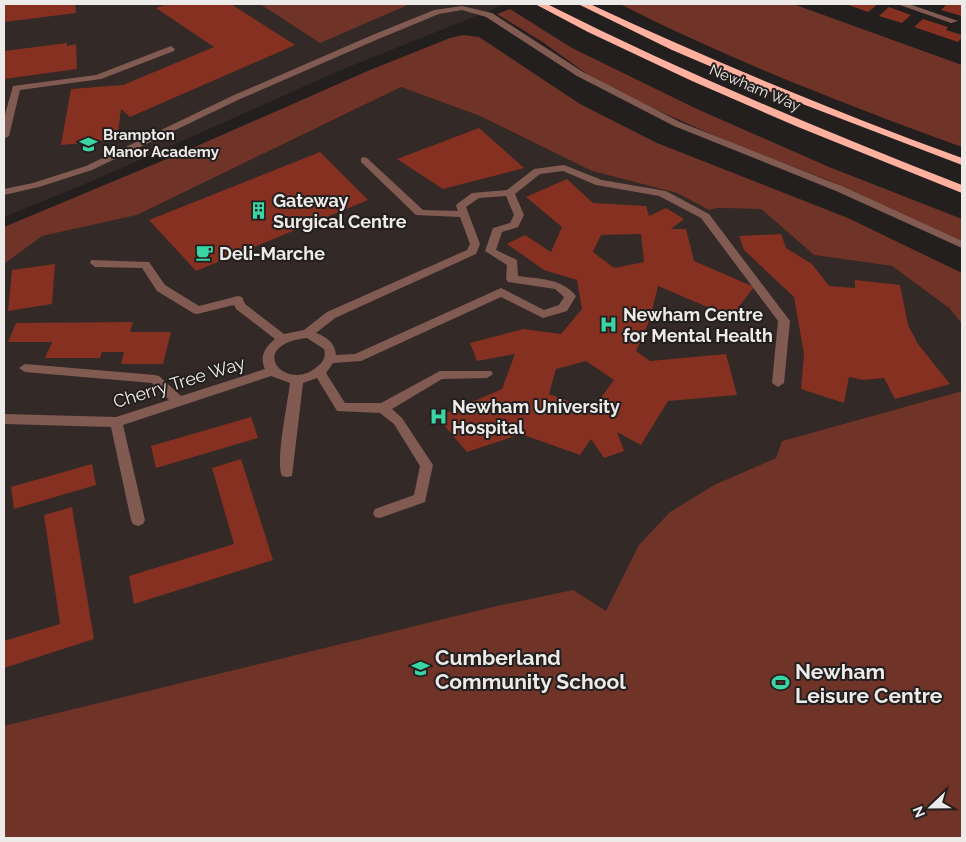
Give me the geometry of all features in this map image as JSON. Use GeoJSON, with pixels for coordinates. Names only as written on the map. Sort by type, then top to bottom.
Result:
{"type":"FeatureCollection","features":[{"type":"Feature","properties":{"kind":"highway","name":"Newham Way"},"geometry":{"type":"LineString","coordinates":[[540,4],[589,30],[684,74],[962,189]]}},
{"type":"Feature","properties":{"kind":"highway","name":"Newham Way"},"geometry":{"type":"LineString","coordinates":[[583,4],[649,36],[753,81],[962,162]]}},
{"type":"Feature","properties":{"kind":"street"},"geometry":{"type":"LineString","coordinates":[[901,4],[954,21]]}},
{"type":"Feature","properties":{"kind":"street"},"geometry":{"type":"LineString","coordinates":[[926,12],[934,4]]}},
{"type":"Feature","properties":{"kind":"street"},"geometry":{"type":"LineString","coordinates":[[4,192],[35,185],[89,168],[251,91],[373,38],[437,12],[462,8],[489,15],[588,78],[677,124],[840,189],[962,245]]}},
{"type":"Feature","properties":{"kind":"street"},"geometry":{"type":"LineString","coordinates":[[4,136],[16,88],[98,77],[171,49]]}},
{"type":"Feature","properties":{"kind":"street"},"geometry":{"type":"LineString","coordinates":[[364,160],[420,213],[463,214]]}},
{"type":"Feature","properties":{"kind":"street"},"geometry":{"type":"LineString","coordinates":[[472,252],[474,244],[461,206],[476,195],[510,193],[537,171],[564,168],[600,183],[662,193],[705,216],[784,321],[778,384]]}},
{"type":"Feature","properties":{"kind":"street"},"geometry":{"type":"LineString","coordinates":[[490,251],[497,230],[514,225],[520,215],[510,193]]}},
{"type":"Feature","properties":{"kind":"street"},"geometry":{"type":"LineString","coordinates":[[307,334],[331,315],[472,252],[490,251],[514,263],[512,278],[501,292],[357,358],[330,359]]}},
{"type":"Feature","properties":{"kind":"street"},"geometry":{"type":"LineString","coordinates":[[95,263],[145,264],[161,288],[197,310],[238,300],[240,306],[282,339]]}},
{"type":"Feature","properties":{"kind":"street"},"geometry":{"type":"LineString","coordinates":[[501,292],[543,314],[564,308],[570,296],[558,286],[512,278]]}},
{"type":"Feature","properties":{"kind":"street"},"geometry":{"type":"LineString","coordinates":[[307,334],[320,338],[327,344],[330,351],[330,359],[319,372],[297,378],[281,376],[273,371],[269,365],[268,358],[270,350],[282,339],[307,334]]}},
{"type":"Feature","properties":{"kind":"street"},"geometry":{"type":"LineString","coordinates":[[25,368],[155,379],[179,402]]}},
{"type":"Feature","properties":{"kind":"street","name":"Cherry Tree Way"},"geometry":{"type":"LineString","coordinates":[[4,419],[116,422],[273,371]]}},
{"type":"Feature","properties":{"kind":"street"},"geometry":{"type":"LineString","coordinates":[[319,372],[341,408],[382,408],[440,375],[487,374]]}},
{"type":"Feature","properties":{"kind":"street"},"geometry":{"type":"LineString","coordinates":[[287,472],[287,453],[297,378]]}},
{"type":"Feature","properties":{"kind":"street"},"geometry":{"type":"LineString","coordinates":[[380,513],[420,498],[427,465],[398,421],[382,408]]}},
{"type":"Feature","properties":{"kind":"street"},"geometry":{"type":"LineString","coordinates":[[116,422],[138,520]]}},
{"type":"Feature","properties":{"kind":"shaded area","name":"Brampton Manor Academy"},"geometry":{"type":"Polygon","coordinates":[[[4,4],[498,4],[501,6],[341,70],[97,179],[4,217],[4,4]]]}},
{"type":"Feature","properties":{"kind":"shaded area"},"geometry":{"type":"Polygon","coordinates":[[[260,4],[410,4],[320,43],[260,4]]]}},
{"type":"Feature","properties":{"kind":"shaded area"},"geometry":{"type":"Polygon","coordinates":[[[620,4],[793,4],[962,65],[962,147],[789,81],[703,44],[620,4]]]}},
{"type":"Feature","properties":{"kind":"shaded area"},"geometry":{"type":"Polygon","coordinates":[[[510,9],[572,48],[697,109],[829,167],[962,219],[962,243],[828,180],[738,146],[605,87],[544,43],[497,14],[510,9]]]}},
{"type":"Feature","properties":{"kind":"shaded area"},"geometry":{"type":"Polygon","coordinates":[[[463,35],[479,37],[580,104],[657,143],[848,218],[962,273],[962,324],[949,308],[892,266],[814,255],[761,209],[717,208],[709,210],[677,193],[592,171],[480,116],[401,87],[137,215],[42,236],[4,264],[4,227],[181,153],[370,70],[450,38],[463,35]]]}},
{"type":"Feature","properties":{"kind":"shaded area","name":"Newham University Hospital"},"geometry":{"type":"Polygon","coordinates":[[[401,87],[480,116],[592,171],[677,193],[709,210],[717,208],[761,209],[814,255],[892,266],[949,308],[962,324],[962,391],[782,441],[776,458],[716,484],[606,611],[4,838],[4,244],[137,215],[401,87]]]}},
{"type":"Feature","properties":{"kind":"shaded area"},"geometry":{"type":"Polygon","coordinates":[[[962,391],[962,838],[4,838],[4,726],[497,606],[573,590],[606,611],[639,545],[670,512],[716,484],[776,458],[782,441],[962,391]]]}},
{"type":"Feature","properties":{"kind":"building"},"geometry":{"type":"Polygon","coordinates":[[[4,4],[75,4],[76,13],[4,22],[4,4]]]}},
{"type":"Feature","properties":{"kind":"building"},"geometry":{"type":"Polygon","coordinates":[[[167,4],[231,4],[295,45],[130,117],[121,109],[117,140],[61,145],[71,89],[123,85],[214,47],[156,8],[167,4]]]}},
{"type":"Feature","properties":{"kind":"building"},"geometry":{"type":"Polygon","coordinates":[[[846,4],[878,4],[868,12],[846,4]]]}},
{"type":"Feature","properties":{"kind":"building"},"geometry":{"type":"Polygon","coordinates":[[[947,4],[962,5],[962,16],[941,10],[947,4]]]}},
{"type":"Feature","properties":{"kind":"building"},"geometry":{"type":"Polygon","coordinates":[[[889,7],[911,15],[902,23],[879,16],[889,7]]]}},
{"type":"Feature","properties":{"kind":"building"},"geometry":{"type":"Polygon","coordinates":[[[923,19],[948,27],[946,30],[962,35],[962,37],[958,42],[914,27],[923,19]]]}},
{"type":"Feature","properties":{"kind":"building"},"geometry":{"type":"Polygon","coordinates":[[[67,43],[67,46],[76,44],[77,69],[4,79],[4,51],[67,43]]]}},
{"type":"Feature","properties":{"kind":"building"},"geometry":{"type":"Polygon","coordinates":[[[479,128],[524,168],[443,189],[397,159],[479,128]]]}},
{"type":"Feature","properties":{"kind":"building","name":"Gateway Surgical Centre"},"geometry":{"type":"Polygon","coordinates":[[[320,152],[368,200],[196,271],[149,220],[320,152]]]}},
{"type":"Feature","properties":{"kind":"building","name":"Newham Centre for Mental Health"},"geometry":{"type":"Polygon","coordinates":[[[567,179],[593,203],[646,206],[649,216],[666,208],[684,219],[671,229],[686,229],[694,261],[754,287],[731,317],[658,286],[650,319],[636,351],[650,361],[726,354],[737,395],[668,401],[641,445],[617,432],[624,451],[604,458],[591,439],[580,455],[521,434],[467,452],[437,417],[502,389],[515,354],[477,361],[470,343],[523,329],[561,334],[582,309],[577,280],[544,270],[507,244],[525,235],[551,252],[562,227],[526,197],[567,179]],[[641,234],[601,235],[593,252],[614,268],[644,262],[641,234]],[[586,361],[556,369],[549,394],[592,410],[614,380],[586,361]]]}},
{"type":"Feature","properties":{"kind":"building"},"geometry":{"type":"Polygon","coordinates":[[[781,234],[786,248],[812,264],[829,286],[855,288],[855,280],[900,285],[908,325],[918,344],[950,384],[895,399],[884,378],[863,380],[849,377],[844,403],[801,389],[804,354],[794,297],[744,250],[739,236],[781,234]]]}},
{"type":"Feature","properties":{"kind":"building"},"geometry":{"type":"Polygon","coordinates":[[[55,264],[52,304],[8,311],[12,270],[55,264]]]}},
{"type":"Feature","properties":{"kind":"building"},"geometry":{"type":"Polygon","coordinates":[[[133,322],[130,332],[171,332],[163,364],[121,364],[124,352],[102,352],[100,358],[45,358],[52,342],[8,342],[16,323],[133,322]]]}},
{"type":"Feature","properties":{"kind":"building"},"geometry":{"type":"Polygon","coordinates":[[[251,417],[258,438],[156,468],[151,446],[251,417]]]}},
{"type":"Feature","properties":{"kind":"building"},"geometry":{"type":"Polygon","coordinates":[[[241,459],[273,560],[134,604],[129,576],[234,544],[212,468],[241,459]]]}},
{"type":"Feature","properties":{"kind":"building"},"geometry":{"type":"Polygon","coordinates":[[[92,464],[96,485],[14,509],[11,487],[92,464]]]}},
{"type":"Feature","properties":{"kind":"building"},"geometry":{"type":"Polygon","coordinates":[[[72,507],[94,639],[4,668],[4,641],[60,624],[44,515],[72,507]]]}},
{"type":"Feature","properties":{"kind":"place","name":"Brampton Manor Academy"},"geometry":{"type":"Point","coordinates":[89,144]}},
{"type":"Feature","properties":{"kind":"place","name":"Gateway Surgical Centre"},"geometry":{"type":"Point","coordinates":[259,210]}},
{"type":"Feature","properties":{"kind":"place","name":"Deli-Marche"},"geometry":{"type":"Point","coordinates":[205,253]}},
{"type":"Feature","properties":{"kind":"place","name":"Newham Centre for Mental Health"},"geometry":{"type":"Point","coordinates":[609,324]}},
{"type":"Feature","properties":{"kind":"place","name":"Newham University Hospital"},"geometry":{"type":"Point","coordinates":[438,416]}},
{"type":"Feature","properties":{"kind":"place","name":"Cumberland Community School"},"geometry":{"type":"Point","coordinates":[421,669]}},
{"type":"Feature","properties":{"kind":"place","name":"Newham Leisure Centre"},"geometry":{"type":"Point","coordinates":[781,683]}}]}
